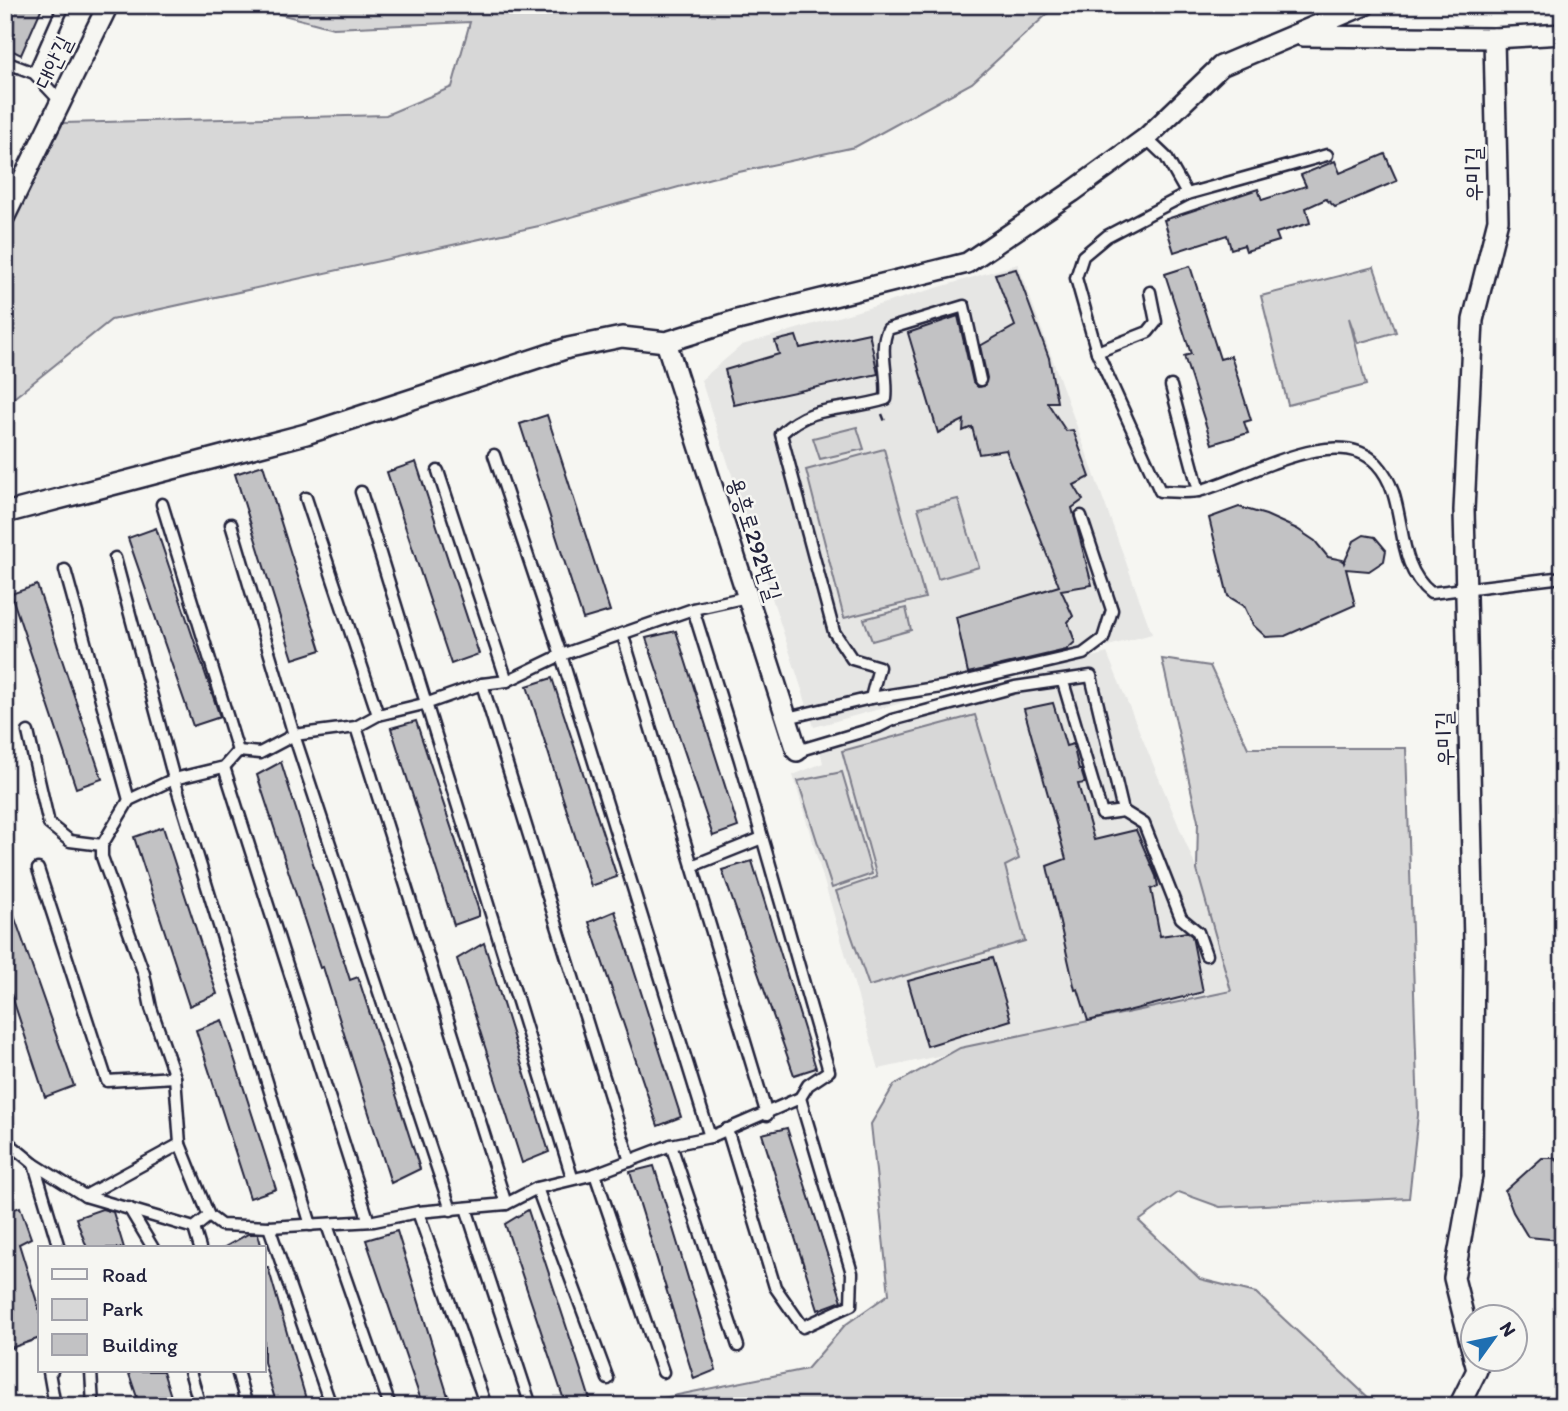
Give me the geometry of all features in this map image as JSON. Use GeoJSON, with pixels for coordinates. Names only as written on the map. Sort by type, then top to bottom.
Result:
{"type":"FeatureCollection","features":[{"type":"Feature","properties":{"kind":"street","name":"대안길"},"geometry":{"type":"LineString","coordinates":[[5,216],[108,5]]}},
{"type":"Feature","properties":{"kind":"street"},"geometry":{"type":"LineString","coordinates":[[5,513],[306,434],[568,348],[622,337],[666,342],[737,320],[967,263],[1146,138],[1221,66],[1365,5]]}},
{"type":"Feature","properties":{"kind":"street"},"geometry":{"type":"LineString","coordinates":[[1295,36],[1494,38],[1563,34]]}},
{"type":"Feature","properties":{"kind":"street","name":"우미길"},"geometry":{"type":"LineString","coordinates":[[1460,1302],[1454,1278],[1472,1176],[1474,942],[1464,510],[1473,320],[1498,220],[1494,38]]}},
{"type":"Feature","properties":{"kind":"street","name":"용흥로292번길"},"geometry":{"type":"LineString","coordinates":[[666,342],[797,751]]}},
{"type":"Feature","properties":{"kind":"street","name":"우미길"},"geometry":{"type":"LineString","coordinates":[[1459,1406],[1476,1372]]}},
{"type":"Feature","properties":{"kind":"lane"},"geometry":{"type":"LineString","coordinates":[[34,74],[64,5]]}},
{"type":"Feature","properties":{"kind":"lane"},"geometry":{"type":"LineString","coordinates":[[5,62],[34,74],[61,102]]}},
{"type":"Feature","properties":{"kind":"lane"},"geometry":{"type":"LineString","coordinates":[[1146,138],[1166,157],[1187,194]]}},
{"type":"Feature","properties":{"kind":"lane"},"geometry":{"type":"LineString","coordinates":[[1327,155],[1187,194],[1107,236],[1083,256],[1076,278],[1097,352],[1160,491],[1199,491],[1325,447],[1352,449],[1370,456],[1382,468],[1418,583],[1431,593],[1465,587],[1563,578]]}},
{"type":"Feature","properties":{"kind":"lane"},"geometry":{"type":"LineString","coordinates":[[1097,352],[1148,332],[1156,322],[1150,292]]}},
{"type":"Feature","properties":{"kind":"lane"},"geometry":{"type":"LineString","coordinates":[[871,698],[878,667],[852,659],[834,632],[781,434],[794,421],[832,406],[867,406],[886,399],[889,379],[883,340],[888,329],[964,306],[980,380]]}},
{"type":"Feature","properties":{"kind":"lane"},"geometry":{"type":"LineString","coordinates":[[1171,386],[1199,491]]}},
{"type":"Feature","properties":{"kind":"lane"},"geometry":{"type":"LineString","coordinates":[[494,455],[561,655],[710,1137]]}},
{"type":"Feature","properties":{"kind":"lane"},"geometry":{"type":"LineString","coordinates":[[438,471],[507,681]]}},
{"type":"Feature","properties":{"kind":"lane"},"geometry":{"type":"LineString","coordinates":[[361,492],[572,1177]]}},
{"type":"Feature","properties":{"kind":"lane"},"geometry":{"type":"LineString","coordinates":[[306,498],[378,715]]}},
{"type":"Feature","properties":{"kind":"lane"},"geometry":{"type":"LineString","coordinates":[[162,504],[238,751]]}},
{"type":"Feature","properties":{"kind":"lane"},"geometry":{"type":"LineString","coordinates":[[787,718],[871,698],[941,687],[1030,668],[1083,654],[1103,639],[1112,610],[1081,516]]}},
{"type":"Feature","properties":{"kind":"lane"},"geometry":{"type":"LineString","coordinates":[[231,524],[295,735],[451,1210]]}},
{"type":"Feature","properties":{"kind":"lane"},"geometry":{"type":"LineString","coordinates":[[115,558],[174,779],[311,1225]]}},
{"type":"Feature","properties":{"kind":"lane"},"geometry":{"type":"LineString","coordinates":[[65,570],[129,800]]}},
{"type":"Feature","properties":{"kind":"lane"},"geometry":{"type":"LineString","coordinates":[[238,751],[260,753],[295,735],[355,727],[378,715],[428,703],[482,684],[507,681],[561,655],[623,636],[693,609],[747,597]]}},
{"type":"Feature","properties":{"kind":"lane"},"geometry":{"type":"LineString","coordinates":[[238,751],[224,767],[174,779],[129,800],[102,845],[102,857],[144,974],[151,1007],[175,1077],[180,1144],[209,1216],[221,1225],[269,1227],[368,1219],[374,1221],[418,1212],[506,1204],[537,1188],[572,1177],[595,1174],[671,1145],[710,1137],[767,1115],[800,1098],[808,1085],[829,1071],[693,609]]}},
{"type":"Feature","properties":{"kind":"lane"},"geometry":{"type":"LineString","coordinates":[[623,636],[767,1115]]}},
{"type":"Feature","properties":{"kind":"lane"},"geometry":{"type":"LineString","coordinates":[[797,751],[878,727],[892,720],[1015,687],[1091,676],[1123,811]]}},
{"type":"Feature","properties":{"kind":"lane"},"geometry":{"type":"LineString","coordinates":[[1063,682],[1102,814],[1123,811],[1144,824],[1181,918],[1198,932],[1206,955]]}},
{"type":"Feature","properties":{"kind":"lane"},"geometry":{"type":"LineString","coordinates":[[482,684],[631,1161]]}},
{"type":"Feature","properties":{"kind":"lane"},"geometry":{"type":"LineString","coordinates":[[355,727],[506,1204]]}},
{"type":"Feature","properties":{"kind":"lane"},"geometry":{"type":"LineString","coordinates":[[28,732],[49,824],[70,841],[102,845]]}},
{"type":"Feature","properties":{"kind":"lane"},"geometry":{"type":"LineString","coordinates":[[224,767],[368,1219]]}},
{"type":"Feature","properties":{"kind":"lane"},"geometry":{"type":"LineString","coordinates":[[692,866],[762,838]]}},
{"type":"Feature","properties":{"kind":"lane"},"geometry":{"type":"LineString","coordinates":[[38,869],[107,1081],[175,1077]]}},
{"type":"Feature","properties":{"kind":"lane"},"geometry":{"type":"LineString","coordinates":[[727,1129],[775,1287],[803,1327],[851,1305],[852,1273],[800,1098]]}},
{"type":"Feature","properties":{"kind":"lane"},"geometry":{"type":"LineString","coordinates":[[5,1139],[34,1164],[85,1196],[194,1228]]}},
{"type":"Feature","properties":{"kind":"lane"},"geometry":{"type":"LineString","coordinates":[[85,1196],[180,1144]]}},
{"type":"Feature","properties":{"kind":"lane"},"geometry":{"type":"LineString","coordinates":[[671,1145],[738,1346]]}},
{"type":"Feature","properties":{"kind":"lane"},"geometry":{"type":"LineString","coordinates":[[34,1164],[58,1246]]}},
{"type":"Feature","properties":{"kind":"lane"},"geometry":{"type":"LineString","coordinates":[[595,1174],[663,1372]]}},
{"type":"Feature","properties":{"kind":"lane"},"geometry":{"type":"LineString","coordinates":[[537,1188],[608,1379]]}},
{"type":"Feature","properties":{"kind":"lane"},"geometry":{"type":"LineString","coordinates":[[128,1208],[152,1246]]}},
{"type":"Feature","properties":{"kind":"lane"},"geometry":{"type":"LineString","coordinates":[[466,1208],[531,1406]]}},
{"type":"Feature","properties":{"kind":"lane"},"geometry":{"type":"LineString","coordinates":[[418,1212],[486,1406]]}},
{"type":"Feature","properties":{"kind":"lane"},"geometry":{"type":"LineString","coordinates":[[194,1228],[209,1216]]}},
{"type":"Feature","properties":{"kind":"lane"},"geometry":{"type":"LineString","coordinates":[[327,1224],[390,1406]]}},
{"type":"Feature","properties":{"kind":"lane"},"geometry":{"type":"LineString","coordinates":[[269,1227],[331,1406]]}},
{"type":"Feature","properties":{"kind":"lane"},"geometry":{"type":"LineString","coordinates":[[194,1228],[199,1246]]}},
{"type":"Feature","properties":{"kind":"lane"},"geometry":{"type":"LineString","coordinates":[[48,1372],[55,1406]]}},
{"type":"Feature","properties":{"kind":"lane"},"geometry":{"type":"LineString","coordinates":[[91,1372],[93,1406]]}},
{"type":"Feature","properties":{"kind":"lane"},"geometry":{"type":"LineString","coordinates":[[190,1372],[200,1406]]}},
{"type":"Feature","properties":{"kind":"lane"},"geometry":{"type":"LineString","coordinates":[[237,1372],[247,1406]]}},
{"type":"Feature","properties":{"kind":"shaded area"},"geometry":{"type":"Polygon","coordinates":[[[1018,264],[1152,634],[814,727],[701,380],[742,345],[1018,264]]]}},
{"type":"Feature","properties":{"kind":"shaded area"},"geometry":{"type":"Polygon","coordinates":[[[1107,653],[1197,870],[1231,992],[879,1069],[793,775],[823,763],[817,737],[1107,653]]]}},
{"type":"Feature","properties":{"kind":"green space"},"geometry":{"type":"Polygon","coordinates":[[[245,5],[1057,5],[972,83],[855,147],[711,178],[539,226],[111,320],[5,405],[5,238],[63,123],[386,115],[452,87],[470,22],[333,28],[245,5]]]}},
{"type":"Feature","properties":{"kind":"green space"},"geometry":{"type":"Polygon","coordinates":[[[1374,267],[1396,332],[1358,343],[1349,318],[1366,385],[1288,405],[1261,296],[1374,267]]]}},
{"type":"Feature","properties":{"kind":"green space"},"geometry":{"type":"Polygon","coordinates":[[[857,427],[864,449],[820,459],[813,438],[857,427]]]}},
{"type":"Feature","properties":{"kind":"green space"},"geometry":{"type":"Polygon","coordinates":[[[884,449],[925,598],[844,618],[806,470],[884,449]]]}},
{"type":"Feature","properties":{"kind":"green space"},"geometry":{"type":"Polygon","coordinates":[[[958,499],[979,567],[938,579],[918,508],[958,499]]]}},
{"type":"Feature","properties":{"kind":"green space"},"geometry":{"type":"Polygon","coordinates":[[[906,608],[911,630],[872,641],[864,619],[906,608]]]}},
{"type":"Feature","properties":{"kind":"green space"},"geometry":{"type":"Polygon","coordinates":[[[1162,659],[1210,666],[1248,748],[1406,748],[1418,1115],[1409,1198],[1220,1207],[1179,1192],[1139,1221],[1200,1279],[1256,1293],[1371,1400],[1367,1406],[623,1406],[807,1369],[845,1325],[889,1294],[871,1124],[894,1085],[960,1048],[1231,991],[1197,870],[1198,821],[1162,659]]]}},
{"type":"Feature","properties":{"kind":"green space"},"geometry":{"type":"Polygon","coordinates":[[[975,715],[1019,859],[1005,866],[1025,941],[869,986],[836,891],[877,877],[842,751],[975,715]]]}},
{"type":"Feature","properties":{"kind":"green space"},"geometry":{"type":"Polygon","coordinates":[[[842,772],[872,874],[832,888],[798,781],[842,772]]]}},
{"type":"Feature","properties":{"kind":"building"},"geometry":{"type":"Polygon","coordinates":[[[8,5],[43,5],[21,55],[5,47],[8,5]]]}},
{"type":"Feature","properties":{"kind":"building"},"geometry":{"type":"Polygon","coordinates":[[[1385,154],[1397,181],[1335,207],[1326,199],[1306,208],[1310,223],[1276,233],[1279,241],[1246,251],[1244,245],[1231,249],[1227,235],[1174,252],[1164,220],[1258,189],[1262,200],[1306,186],[1301,175],[1335,161],[1340,173],[1385,154]]]}},
{"type":"Feature","properties":{"kind":"building"},"geometry":{"type":"Polygon","coordinates":[[[1190,266],[1220,359],[1231,356],[1251,420],[1244,422],[1248,433],[1212,444],[1184,356],[1191,354],[1165,274],[1190,266]]]}},
{"type":"Feature","properties":{"kind":"building"},"geometry":{"type":"Polygon","coordinates":[[[1016,269],[1049,358],[1057,402],[1047,402],[1066,431],[1073,430],[1090,477],[1074,485],[1083,500],[1072,508],[1092,585],[1061,590],[1073,616],[1068,622],[1075,642],[1066,650],[968,673],[956,617],[1059,586],[1006,450],[979,454],[972,427],[963,431],[964,420],[938,433],[908,333],[958,316],[973,382],[978,387],[984,386],[987,378],[980,346],[1015,326],[995,274],[1016,269]]]}},
{"type":"Feature","properties":{"kind":"building"},"geometry":{"type":"Polygon","coordinates":[[[869,333],[878,374],[734,405],[725,370],[779,354],[775,341],[796,336],[800,348],[869,333]]]}},
{"type":"Feature","properties":{"kind":"building"},"geometry":{"type":"Polygon","coordinates":[[[547,415],[610,611],[583,619],[520,424],[547,415]]]}},
{"type":"Feature","properties":{"kind":"building"},"geometry":{"type":"Polygon","coordinates":[[[416,462],[479,654],[451,664],[387,472],[416,462]]]}},
{"type":"Feature","properties":{"kind":"building"},"geometry":{"type":"Polygon","coordinates":[[[263,465],[321,650],[293,659],[235,474],[263,465]]]}},
{"type":"Feature","properties":{"kind":"building"},"geometry":{"type":"Polygon","coordinates":[[[1239,507],[1297,529],[1315,541],[1328,557],[1343,560],[1344,563],[1354,541],[1364,535],[1375,537],[1386,550],[1384,561],[1369,571],[1346,569],[1355,605],[1285,636],[1266,637],[1253,625],[1244,606],[1228,596],[1209,518],[1239,507]]]}},
{"type":"Feature","properties":{"kind":"building"},"geometry":{"type":"Polygon","coordinates":[[[156,528],[220,717],[193,726],[128,538],[156,528]]]}},
{"type":"Feature","properties":{"kind":"building"},"geometry":{"type":"Polygon","coordinates":[[[37,585],[102,779],[76,788],[11,594],[37,585]]]}},
{"type":"Feature","properties":{"kind":"building"},"geometry":{"type":"Polygon","coordinates":[[[676,631],[738,827],[713,836],[646,638],[676,631]]]}},
{"type":"Feature","properties":{"kind":"building"},"geometry":{"type":"Polygon","coordinates":[[[552,678],[617,877],[591,886],[527,686],[552,678]]]}},
{"type":"Feature","properties":{"kind":"building"},"geometry":{"type":"Polygon","coordinates":[[[1053,703],[1066,746],[1073,744],[1085,783],[1078,784],[1094,840],[1136,830],[1156,876],[1158,886],[1151,889],[1160,936],[1187,932],[1192,936],[1203,992],[1088,1021],[1078,989],[1075,990],[1047,866],[1066,859],[1024,709],[1053,703]]]}},
{"type":"Feature","properties":{"kind":"building"},"geometry":{"type":"Polygon","coordinates":[[[416,721],[479,911],[479,916],[454,925],[391,728],[416,721]]]}},
{"type":"Feature","properties":{"kind":"building"},"geometry":{"type":"Polygon","coordinates":[[[281,762],[350,980],[358,977],[420,1169],[391,1183],[323,967],[320,968],[257,775],[281,762]]]}},
{"type":"Feature","properties":{"kind":"building"},"geometry":{"type":"Polygon","coordinates":[[[163,827],[217,994],[189,1006],[134,837],[163,827]]]}},
{"type":"Feature","properties":{"kind":"building"},"geometry":{"type":"Polygon","coordinates":[[[752,861],[816,1068],[794,1075],[722,870],[752,861]]]}},
{"type":"Feature","properties":{"kind":"building"},"geometry":{"type":"Polygon","coordinates":[[[5,890],[74,1086],[45,1097],[5,975],[5,890]]]}},
{"type":"Feature","properties":{"kind":"building"},"geometry":{"type":"Polygon","coordinates":[[[615,911],[681,1117],[658,1126],[589,922],[615,911]]]}},
{"type":"Feature","properties":{"kind":"building"},"geometry":{"type":"Polygon","coordinates":[[[484,943],[549,1152],[522,1163],[457,959],[484,943]]]}},
{"type":"Feature","properties":{"kind":"building"},"geometry":{"type":"Polygon","coordinates":[[[992,958],[1011,1020],[927,1046],[908,981],[992,958]]]}},
{"type":"Feature","properties":{"kind":"building"},"geometry":{"type":"Polygon","coordinates":[[[222,1020],[276,1189],[250,1198],[196,1030],[222,1020]]]}},
{"type":"Feature","properties":{"kind":"building"},"geometry":{"type":"Polygon","coordinates":[[[787,1128],[842,1301],[818,1310],[762,1134],[787,1128]]]}},
{"type":"Feature","properties":{"kind":"building"},"geometry":{"type":"Polygon","coordinates":[[[1542,1158],[1555,1158],[1563,1167],[1563,1235],[1560,1240],[1528,1237],[1513,1212],[1505,1191],[1542,1158]]]}},
{"type":"Feature","properties":{"kind":"building"},"geometry":{"type":"Polygon","coordinates":[[[654,1166],[716,1370],[694,1379],[630,1172],[654,1166]]]}},
{"type":"Feature","properties":{"kind":"building"},"geometry":{"type":"Polygon","coordinates":[[[20,1207],[31,1238],[19,1244],[38,1306],[38,1339],[5,1350],[5,1213],[20,1207]]]}},
{"type":"Feature","properties":{"kind":"building"},"geometry":{"type":"Polygon","coordinates":[[[102,1209],[113,1212],[123,1246],[86,1246],[76,1218],[102,1209]]]}},
{"type":"Feature","properties":{"kind":"building"},"geometry":{"type":"Polygon","coordinates":[[[528,1210],[592,1406],[566,1406],[505,1224],[528,1210]]]}},
{"type":"Feature","properties":{"kind":"building"},"geometry":{"type":"Polygon","coordinates":[[[397,1231],[451,1406],[423,1406],[366,1240],[397,1231]]]}},
{"type":"Feature","properties":{"kind":"building"},"geometry":{"type":"Polygon","coordinates":[[[248,1234],[258,1234],[261,1246],[227,1246],[248,1234]]]}},
{"type":"Feature","properties":{"kind":"building"},"geometry":{"type":"Polygon","coordinates":[[[266,1267],[308,1406],[277,1406],[266,1369],[266,1267]]]}},
{"type":"Feature","properties":{"kind":"building"},"geometry":{"type":"Polygon","coordinates":[[[128,1372],[163,1372],[174,1406],[140,1406],[128,1372]]]}}]}
